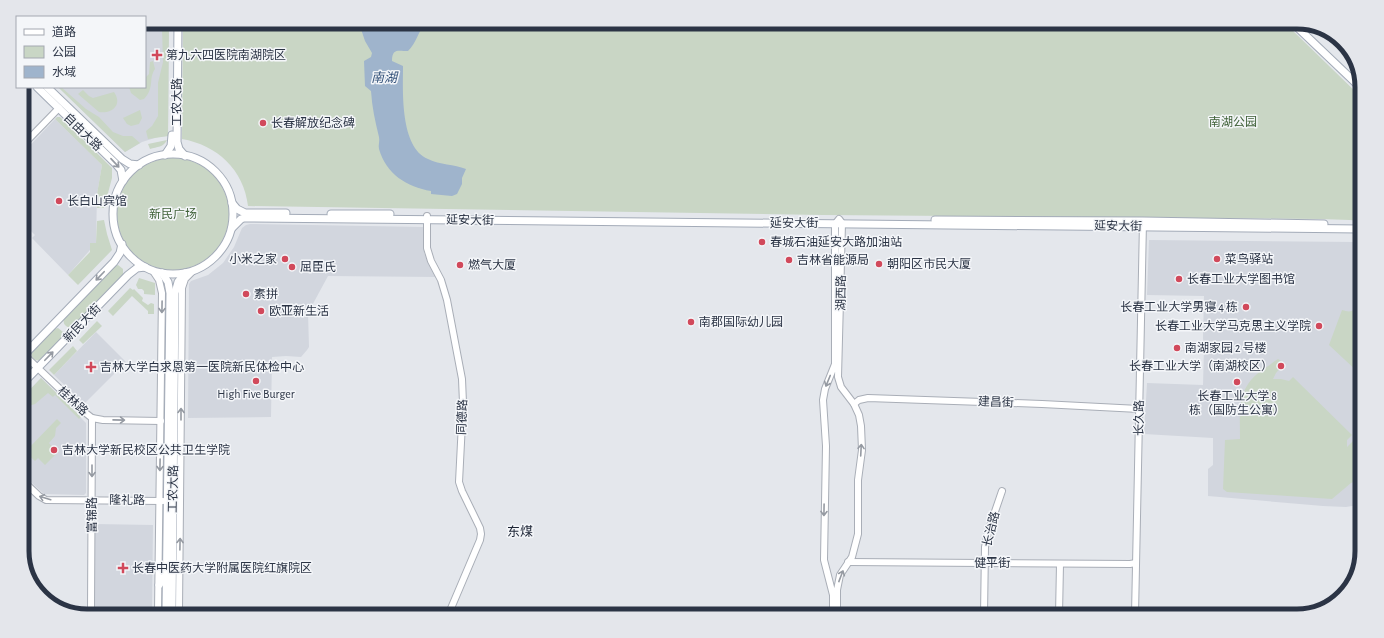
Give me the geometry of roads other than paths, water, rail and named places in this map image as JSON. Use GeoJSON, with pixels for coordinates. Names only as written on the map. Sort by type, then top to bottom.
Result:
{"type":"FeatureCollection","features":[{"type":"Feature","properties":{"kind":"main road","name":"工农大路"},"geometry":{"type":"LineString","coordinates":[[165,155],[170,149],[172,142],[174,29]]}},
{"type":"Feature","properties":{"kind":"main road","name":"工农大路"},"geometry":{"type":"LineString","coordinates":[[178,29],[177,142],[179,149],[185,156]]}},
{"type":"Feature","properties":{"kind":"main road"},"geometry":{"type":"LineString","coordinates":[[1299,29],[1355,82]]}},
{"type":"Feature","properties":{"kind":"main road"},"geometry":{"type":"LineString","coordinates":[[1307,30],[1354,75]]}},
{"type":"Feature","properties":{"kind":"main road","name":"自由大路"},"geometry":{"type":"LineString","coordinates":[[37,88],[116,164],[121,170],[123,181]]}},
{"type":"Feature","properties":{"kind":"main road","name":"自由大路"},"geometry":{"type":"LineString","coordinates":[[48,88],[122,159],[130,164],[139,165]]}},
{"type":"Feature","properties":{"kind":"main road"},"geometry":{"type":"LineString","coordinates":[[165,155],[185,156],[199,160],[215,171],[226,186],[232,203],[232,228],[219,253],[205,266],[189,272],[174,274],[153,271],[133,258],[122,244],[116,230],[113,211],[116,198],[123,181],[139,165],[149,159],[165,155]]}},
{"type":"Feature","properties":{"kind":"main road","name":"延安大街"},"geometry":{"type":"LineString","coordinates":[[232,203],[237,209],[244,213],[427,218]]}},
{"type":"Feature","properties":{"kind":"main road","name":"延安大街"},"geometry":{"type":"LineString","coordinates":[[232,228],[244,218],[1355,224]]}},
{"type":"Feature","properties":{"kind":"main road","name":"延安大街"},"geometry":{"type":"LineString","coordinates":[[1143,224],[1355,229]]}},
{"type":"Feature","properties":{"kind":"main road","name":"新民大街"},"geometry":{"type":"LineString","coordinates":[[29,349],[114,262],[120,253],[122,244]]}},
{"type":"Feature","properties":{"kind":"main road","name":"新民大街"},"geometry":{"type":"LineString","coordinates":[[29,377],[128,275],[137,268],[145,267]]}},
{"type":"Feature","properties":{"kind":"main road","name":"工农大路"},"geometry":{"type":"LineString","coordinates":[[172,609],[175,293],[178,282],[189,272]]}},
{"type":"Feature","properties":{"kind":"main road","name":"工农大路"},"geometry":{"type":"LineString","coordinates":[[162,273],[168,282],[170,293],[163,501],[166,609]]}},
{"type":"Feature","properties":{"kind":"main road"},"geometry":{"type":"LineString","coordinates":[[159,585],[166,574]]}},
{"type":"Feature","properties":{"kind":"street"},"geometry":{"type":"LineString","coordinates":[[29,139],[59,108]]}},
{"type":"Feature","properties":{"kind":"street","name":"同德路"},"geometry":{"type":"LineString","coordinates":[[427,218],[428,252],[441,280],[447,300],[462,379],[463,403],[459,482],[480,528],[481,534],[472,560],[450,609]]}},
{"type":"Feature","properties":{"kind":"street","name":"湖西路"},"geometry":{"type":"LineString","coordinates":[[837,609],[837,590],[840,575],[852,557],[858,534],[858,480],[862,450],[859,415],[854,404],[842,387],[838,377],[839,222]]}},
{"type":"Feature","properties":{"kind":"street","name":"湖西路"},"geometry":{"type":"LineString","coordinates":[[833,609],[833,595],[824,560],[826,446],[823,400],[825,389],[836,364],[839,222]]}},
{"type":"Feature","properties":{"kind":"street","name":"长久路"},"geometry":{"type":"LineString","coordinates":[[1135,609],[1143,224]]}},
{"type":"Feature","properties":{"kind":"street"},"geometry":{"type":"LineString","coordinates":[[153,271],[160,280],[162,293],[161,421],[163,501],[158,609]]}},
{"type":"Feature","properties":{"kind":"street"},"geometry":{"type":"LineString","coordinates":[[179,609],[182,288],[189,272]]}},
{"type":"Feature","properties":{"kind":"street","name":"桂林路"},"geometry":{"type":"LineString","coordinates":[[29,360],[92,418],[103,420],[161,421]]}},
{"type":"Feature","properties":{"kind":"street","name":"建昌街"},"geometry":{"type":"LineString","coordinates":[[854,404],[859,400],[868,398],[1139,409]]}},
{"type":"Feature","properties":{"kind":"street","name":"富锦路"},"geometry":{"type":"LineString","coordinates":[[91,609],[92,418]]}},
{"type":"Feature","properties":{"kind":"street","name":"隆礼路"},"geometry":{"type":"LineString","coordinates":[[29,487],[46,500],[163,501]]}},
{"type":"Feature","properties":{"kind":"street","name":"长治路"},"geometry":{"type":"LineString","coordinates":[[984,609],[985,563],[988,532],[1002,491]]}},
{"type":"Feature","properties":{"kind":"street","name":"健平街"},"geometry":{"type":"LineString","coordinates":[[848,562],[1060,564],[1136,563]]}},
{"type":"Feature","properties":{"kind":"street"},"geometry":{"type":"LineString","coordinates":[[1059,609],[1060,564]]}},
{"type":"Feature","properties":{"kind":"water","name":"南湖"},"geometry":{"type":"Polygon","coordinates":[[[361,29],[422,29],[411,48],[408,51],[394,52],[392,61],[403,66],[405,118],[412,143],[419,153],[428,159],[466,169],[462,178],[462,184],[457,194],[452,196],[431,194],[431,191],[406,183],[392,172],[382,158],[379,149],[379,138],[371,91],[365,86],[364,61],[371,57],[372,53],[365,41],[361,29]]]}},
{"type":"Feature","properties":{"kind":"place","name":"第九六四医院南湖院区"},"geometry":{"type":"Point","coordinates":[157,55]}},
{"type":"Feature","properties":{"kind":"place","name":"长春解放纪念碑"},"geometry":{"type":"Point","coordinates":[263,123]}},
{"type":"Feature","properties":{"kind":"place","name":"长白山宾馆"},"geometry":{"type":"Point","coordinates":[59,201]}},
{"type":"Feature","properties":{"kind":"place","name":"春城石油延安大路加油站"},"geometry":{"type":"Point","coordinates":[762,242]}},
{"type":"Feature","properties":{"kind":"place","name":"小米之家"},"geometry":{"type":"Point","coordinates":[285,259]}},
{"type":"Feature","properties":{"kind":"place","name":"菜鸟驿站"},"geometry":{"type":"Point","coordinates":[1217,259]}},
{"type":"Feature","properties":{"kind":"place","name":"吉林省能源局"},"geometry":{"type":"Point","coordinates":[789,260]}},
{"type":"Feature","properties":{"kind":"place","name":"朝阳区市民大厦"},"geometry":{"type":"Point","coordinates":[879,264]}},
{"type":"Feature","properties":{"kind":"place","name":"燃气大厦"},"geometry":{"type":"Point","coordinates":[460,265]}},
{"type":"Feature","properties":{"kind":"place","name":"屈臣氏"},"geometry":{"type":"Point","coordinates":[292,267]}},
{"type":"Feature","properties":{"kind":"place","name":"长春工业大学图书馆"},"geometry":{"type":"Point","coordinates":[1179,279]}},
{"type":"Feature","properties":{"kind":"place","name":"素拼"},"geometry":{"type":"Point","coordinates":[246,294]}},
{"type":"Feature","properties":{"kind":"place","name":"长春工业大学男寝 4 栋"},"geometry":{"type":"Point","coordinates":[1246,307]}},
{"type":"Feature","properties":{"kind":"place","name":"欧亚新生活"},"geometry":{"type":"Point","coordinates":[261,311]}},
{"type":"Feature","properties":{"kind":"place","name":"南郡国际幼儿园"},"geometry":{"type":"Point","coordinates":[691,322]}},
{"type":"Feature","properties":{"kind":"place","name":"长春工业大学马克思主义学院"},"geometry":{"type":"Point","coordinates":[1319,326]}},
{"type":"Feature","properties":{"kind":"place","name":"南湖家园 2 号楼"},"geometry":{"type":"Point","coordinates":[1177,348]}},
{"type":"Feature","properties":{"kind":"place","name":"长春工业大学（南湖校区）"},"geometry":{"type":"Point","coordinates":[1281,366]}},
{"type":"Feature","properties":{"kind":"place","name":"吉林大学白求恩第一医院新民体检中心"},"geometry":{"type":"Point","coordinates":[91,367]}},
{"type":"Feature","properties":{"kind":"place","name":"High Five Burger"},"geometry":{"type":"Point","coordinates":[256,381]}},
{"type":"Feature","properties":{"kind":"place","name":"长春工业大学 8 栋（国防生公寓）"},"geometry":{"type":"Point","coordinates":[1237,382]}},
{"type":"Feature","properties":{"kind":"place","name":"吉林大学新民校区公共卫生学院"},"geometry":{"type":"Point","coordinates":[54,450]}},
{"type":"Feature","properties":{"kind":"place","name":"长春中医药大学附属医院红旗院区"},"geometry":{"type":"Point","coordinates":[123,568]}},
{"type":"Feature","properties":{"kind":"district","name":"东煤"},"geometry":{"type":"Point","coordinates":[520,532]}},
{"type":"Feature","properties":{"kind":"park label","name":"南湖公园"},"geometry":{"type":"Point","coordinates":[1233,122]}},
{"type":"Feature","properties":{"kind":"park label","name":"新民广场"},"geometry":{"type":"Point","coordinates":[173,214]}}]}
